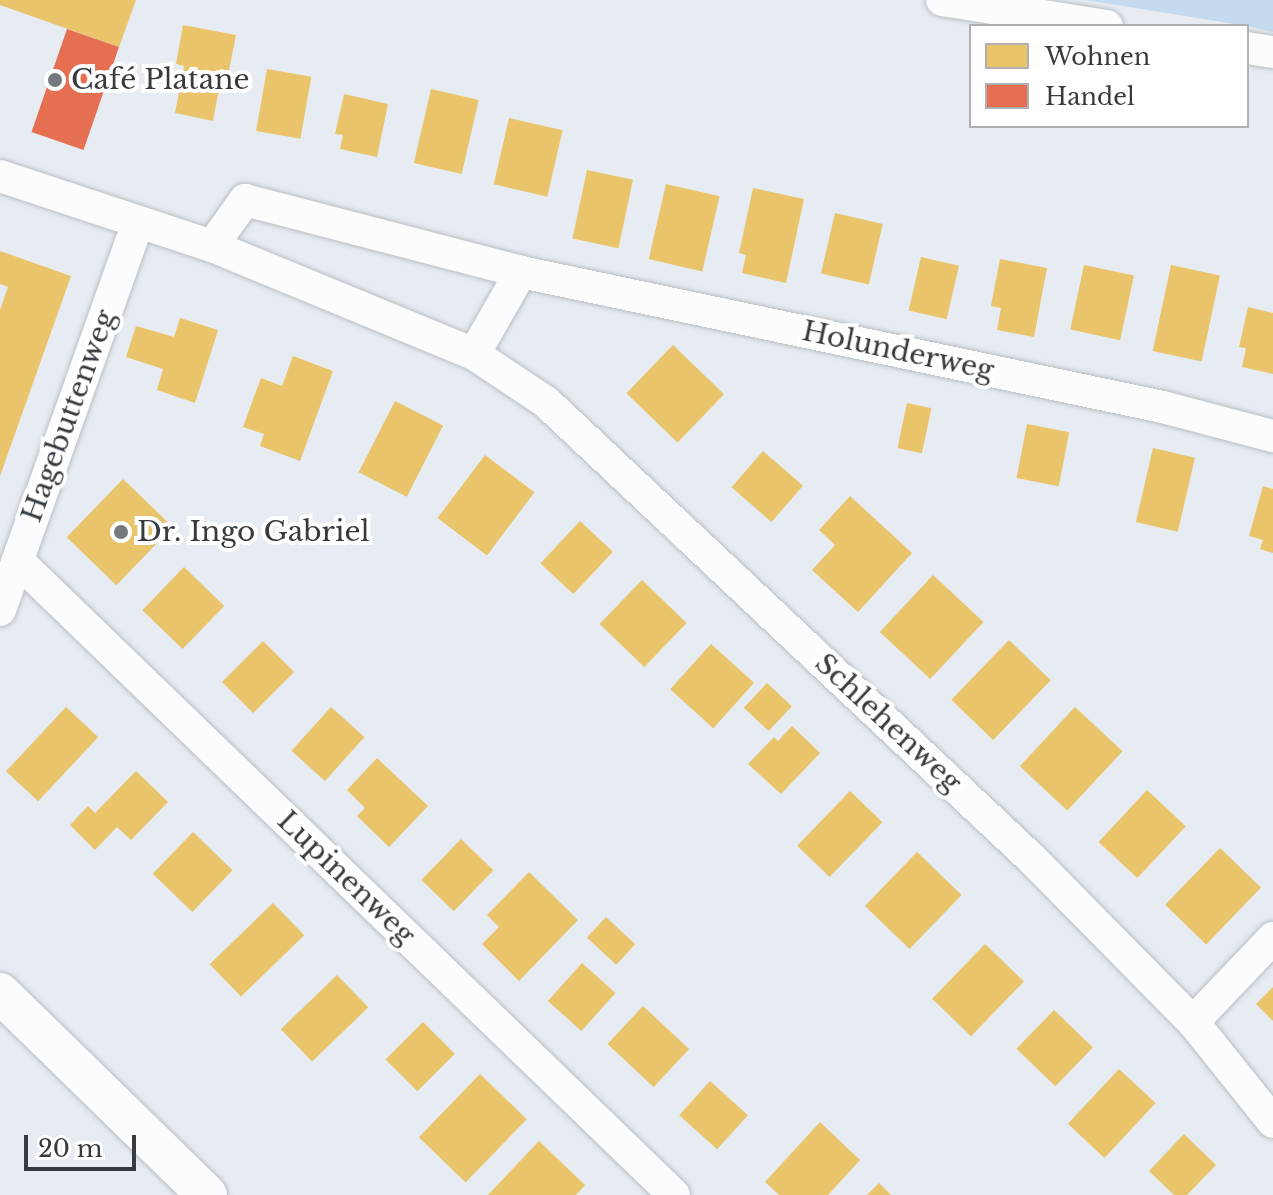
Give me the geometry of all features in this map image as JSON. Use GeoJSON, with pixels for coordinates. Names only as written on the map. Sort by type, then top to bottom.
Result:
{"type":"FeatureCollection","features":[{"type":"Feature","properties":{"kind":"street"},"geometry":{"type":"LineString","coordinates":[[942,0],[1094,24]]}},
{"type":"Feature","properties":{"kind":"street"},"geometry":{"type":"LineString","coordinates":[[1249,48],[1273,52]]}},
{"type":"Feature","properties":{"kind":"street"},"geometry":{"type":"LineString","coordinates":[[0,176],[212,246],[474,354],[521,272]]}},
{"type":"Feature","properties":{"kind":"street","name":"Holunderweg"},"geometry":{"type":"LineString","coordinates":[[212,246],[245,200],[521,272],[1147,403],[1273,436]]}},
{"type":"Feature","properties":{"kind":"street","name":"Hagebuttenweg"},"geometry":{"type":"LineString","coordinates":[[0,610],[138,223]]}},
{"type":"Feature","properties":{"kind":"street","name":"Schlehenweg"},"geometry":{"type":"LineString","coordinates":[[474,354],[546,402],[1033,860],[1193,1022],[1273,1122]]}},
{"type":"Feature","properties":{"kind":"street","name":"Lupinenweg"},"geometry":{"type":"LineString","coordinates":[[18,561],[674,1195]]}},
{"type":"Feature","properties":{"kind":"street"},"geometry":{"type":"LineString","coordinates":[[1193,1022],[1273,938]]}},
{"type":"Feature","properties":{"kind":"street"},"geometry":{"type":"LineString","coordinates":[[0,993],[207,1195]]}},
{"type":"Feature","properties":{"kind":"shaded area"},"geometry":{"type":"Polygon","coordinates":[[[1086,0],[1273,0],[1273,32],[1249,24],[1086,0]]]}},
{"type":"Feature","properties":{"kind":"building: Wohnen"},"geometry":{"type":"Polygon","coordinates":[[[0,0],[136,0],[119,47],[0,5],[0,0]]]}},
{"type":"Feature","properties":{"kind":"building: Wohnen"},"geometry":{"type":"Polygon","coordinates":[[[183,25],[236,35],[228,75],[222,73],[213,121],[175,113],[184,66],[176,64],[183,25]]]}},
{"type":"Feature","properties":{"kind":"building: Wohnen"},"geometry":{"type":"Polygon","coordinates":[[[267,69],[311,77],[300,139],[256,131],[267,69]]]}},
{"type":"Feature","properties":{"kind":"building: Wohnen"},"geometry":{"type":"Polygon","coordinates":[[[431,89],[479,100],[462,174],[414,163],[431,89]]]}},
{"type":"Feature","properties":{"kind":"building: Wohnen"},"geometry":{"type":"Polygon","coordinates":[[[344,94],[388,104],[377,157],[340,149],[343,135],[335,134],[344,94]]]}},
{"type":"Feature","properties":{"kind":"building: Wohnen"},"geometry":{"type":"Polygon","coordinates":[[[509,118],[563,130],[547,197],[494,184],[509,118]]]}},
{"type":"Feature","properties":{"kind":"building: Wohnen"},"geometry":{"type":"Polygon","coordinates":[[[587,170],[633,180],[618,248],[572,238],[587,170]]]}},
{"type":"Feature","properties":{"kind":"building: Wohnen"},"geometry":{"type":"Polygon","coordinates":[[[666,184],[720,196],[702,271],[649,259],[666,184]]]}},
{"type":"Feature","properties":{"kind":"building: Wohnen"},"geometry":{"type":"Polygon","coordinates":[[[753,188],[804,199],[786,283],[742,273],[746,255],[739,253],[753,188]]]}},
{"type":"Feature","properties":{"kind":"building: Wohnen"},"geometry":{"type":"Polygon","coordinates":[[[835,213],[883,224],[869,284],[821,273],[835,213]]]}},
{"type":"Feature","properties":{"kind":"building: Wohnen"},"geometry":{"type":"Polygon","coordinates":[[[0,251],[71,276],[0,476],[0,310],[8,287],[0,284],[0,251]]]}},
{"type":"Feature","properties":{"kind":"building: Wohnen"},"geometry":{"type":"Polygon","coordinates":[[[921,257],[959,266],[947,319],[909,311],[921,257]]]}},
{"type":"Feature","properties":{"kind":"building: Wohnen"},"geometry":{"type":"Polygon","coordinates":[[[1000,259],[1047,268],[1034,337],[997,330],[1001,308],[991,306],[1000,259]]]}},
{"type":"Feature","properties":{"kind":"building: Wohnen"},"geometry":{"type":"Polygon","coordinates":[[[1084,265],[1134,276],[1120,340],[1070,330],[1084,265]]]}},
{"type":"Feature","properties":{"kind":"building: Wohnen"},"geometry":{"type":"Polygon","coordinates":[[[1171,265],[1220,275],[1202,361],[1153,351],[1171,265]]]}},
{"type":"Feature","properties":{"kind":"building: Wohnen"},"geometry":{"type":"Polygon","coordinates":[[[1248,307],[1273,313],[1273,374],[1242,367],[1246,348],[1239,347],[1248,307]]]}},
{"type":"Feature","properties":{"kind":"building: Wohnen"},"geometry":{"type":"Polygon","coordinates":[[[180,318],[218,330],[195,403],[157,390],[163,369],[126,357],[136,326],[174,337],[180,318]]]}},
{"type":"Feature","properties":{"kind":"building: Wohnen"},"geometry":{"type":"Polygon","coordinates":[[[673,345],[724,394],[678,443],[626,393],[673,345]]]}},
{"type":"Feature","properties":{"kind":"building: Wohnen"},"geometry":{"type":"Polygon","coordinates":[[[293,356],[333,371],[300,461],[260,446],[264,434],[243,427],[261,378],[282,386],[293,356]]]}},
{"type":"Feature","properties":{"kind":"building: Wohnen"},"geometry":{"type":"Polygon","coordinates":[[[395,401],[443,426],[407,497],[359,472],[395,401]]]}},
{"type":"Feature","properties":{"kind":"building: Wohnen"},"geometry":{"type":"Polygon","coordinates":[[[907,403],[931,408],[922,453],[897,448],[907,403]]]}},
{"type":"Feature","properties":{"kind":"building: Wohnen"},"geometry":{"type":"Polygon","coordinates":[[[1027,424],[1069,432],[1059,486],[1017,478],[1027,424]]]}},
{"type":"Feature","properties":{"kind":"building: Wohnen"},"geometry":{"type":"Polygon","coordinates":[[[1153,448],[1195,458],[1178,532],[1136,522],[1153,448]]]}},
{"type":"Feature","properties":{"kind":"building: Wohnen"},"geometry":{"type":"Polygon","coordinates":[[[763,451],[803,486],[772,522],[732,487],[763,451]]]}},
{"type":"Feature","properties":{"kind":"building: Wohnen"},"geometry":{"type":"Polygon","coordinates":[[[485,455],[535,492],[487,555],[437,518],[485,455]]]}},
{"type":"Feature","properties":{"kind":"building: Wohnen","name":"Dr. Ingo Gabriel"},"geometry":{"type":"Polygon","coordinates":[[[123,479],[173,527],[116,585],[67,537],[123,479]]]}},
{"type":"Feature","properties":{"kind":"building: Wohnen"},"geometry":{"type":"Polygon","coordinates":[[[1263,486],[1273,489],[1273,553],[1260,549],[1263,540],[1249,536],[1263,486]]]}},
{"type":"Feature","properties":{"kind":"building: Wohnen"},"geometry":{"type":"Polygon","coordinates":[[[850,496],[912,553],[858,612],[812,570],[835,545],[819,530],[850,496]]]}},
{"type":"Feature","properties":{"kind":"building: Wohnen"},"geometry":{"type":"Polygon","coordinates":[[[580,521],[613,552],[573,594],[540,563],[580,521]]]}},
{"type":"Feature","properties":{"kind":"building: Wohnen"},"geometry":{"type":"Polygon","coordinates":[[[184,567],[224,606],[183,649],[142,610],[184,567]]]}},
{"type":"Feature","properties":{"kind":"building: Wohnen"},"geometry":{"type":"Polygon","coordinates":[[[933,575],[983,622],[930,679],[880,632],[933,575]]]}},
{"type":"Feature","properties":{"kind":"building: Wohnen"},"geometry":{"type":"Polygon","coordinates":[[[642,580],[687,623],[644,667],[600,624],[642,580]]]}},
{"type":"Feature","properties":{"kind":"building: Wohnen"},"geometry":{"type":"Polygon","coordinates":[[[1009,640],[1051,680],[993,740],[951,700],[1009,640]]]}},
{"type":"Feature","properties":{"kind":"building: Wohnen"},"geometry":{"type":"Polygon","coordinates":[[[263,641],[294,672],[253,713],[222,682],[263,641]]]}},
{"type":"Feature","properties":{"kind":"building: Wohnen"},"geometry":{"type":"Polygon","coordinates":[[[711,644],[754,683],[713,728],[670,689],[711,644]]]}},
{"type":"Feature","properties":{"kind":"building: Wohnen"},"geometry":{"type":"Polygon","coordinates":[[[767,683],[792,706],[769,731],[744,708],[767,683]]]}},
{"type":"Feature","properties":{"kind":"building: Wohnen"},"geometry":{"type":"Polygon","coordinates":[[[66,707],[98,737],[38,801],[6,771],[66,707]]]}},
{"type":"Feature","properties":{"kind":"building: Wohnen"},"geometry":{"type":"Polygon","coordinates":[[[331,707],[364,737],[325,781],[292,751],[331,707]]]}},
{"type":"Feature","properties":{"kind":"building: Wohnen"},"geometry":{"type":"Polygon","coordinates":[[[1075,707],[1123,751],[1067,811],[1020,766],[1075,707]]]}},
{"type":"Feature","properties":{"kind":"building: Wohnen"},"geometry":{"type":"Polygon","coordinates":[[[792,726],[820,753],[781,794],[748,764],[774,737],[778,741],[792,726]]]}},
{"type":"Feature","properties":{"kind":"building: Wohnen"},"geometry":{"type":"Polygon","coordinates":[[[377,758],[428,806],[389,847],[357,816],[365,808],[347,790],[377,758]]]}},
{"type":"Feature","properties":{"kind":"building: Wohnen"},"geometry":{"type":"Polygon","coordinates":[[[136,771],[168,802],[131,840],[117,827],[95,850],[70,825],[88,806],[95,813],[136,771]]]}},
{"type":"Feature","properties":{"kind":"building: Wohnen"},"geometry":{"type":"Polygon","coordinates":[[[1147,790],[1186,826],[1137,878],[1099,842],[1147,790]]]}},
{"type":"Feature","properties":{"kind":"building: Wohnen"},"geometry":{"type":"Polygon","coordinates":[[[850,791],[882,822],[830,877],[797,846],[850,791]]]}},
{"type":"Feature","properties":{"kind":"building: Wohnen"},"geometry":{"type":"Polygon","coordinates":[[[193,832],[233,870],[192,912],[153,874],[193,832]]]}},
{"type":"Feature","properties":{"kind":"building: Wohnen"},"geometry":{"type":"Polygon","coordinates":[[[461,839],[493,870],[454,911],[421,880],[461,839]]]}},
{"type":"Feature","properties":{"kind":"building: Wohnen"},"geometry":{"type":"Polygon","coordinates":[[[1220,848],[1261,888],[1206,944],[1165,905],[1220,848]]]}},
{"type":"Feature","properties":{"kind":"building: Wohnen"},"geometry":{"type":"Polygon","coordinates":[[[917,852],[962,895],[909,949],[865,906],[917,852]]]}},
{"type":"Feature","properties":{"kind":"building: Wohnen"},"geometry":{"type":"Polygon","coordinates":[[[529,872],[578,920],[519,981],[482,944],[499,927],[487,915],[529,872]]]}},
{"type":"Feature","properties":{"kind":"building: Wohnen"},"geometry":{"type":"Polygon","coordinates":[[[273,903],[304,935],[241,997],[210,964],[273,903]]]}},
{"type":"Feature","properties":{"kind":"building: Wohnen"},"geometry":{"type":"Polygon","coordinates":[[[606,917],[635,944],[616,965],[587,937],[606,917]]]}},
{"type":"Feature","properties":{"kind":"building: Wohnen"},"geometry":{"type":"Polygon","coordinates":[[[985,944],[1024,982],[971,1036],[932,999],[985,944]]]}},
{"type":"Feature","properties":{"kind":"building: Wohnen"},"geometry":{"type":"Polygon","coordinates":[[[582,963],[615,993],[581,1031],[548,1001],[582,963]]]}},
{"type":"Feature","properties":{"kind":"building: Wohnen"},"geometry":{"type":"Polygon","coordinates":[[[337,975],[368,1007],[312,1062],[281,1029],[337,975]]]}},
{"type":"Feature","properties":{"kind":"building: Wohnen"},"geometry":{"type":"Polygon","coordinates":[[[1273,987],[1273,1021],[1256,1004],[1273,987]]]}},
{"type":"Feature","properties":{"kind":"building: Wohnen"},"geometry":{"type":"Polygon","coordinates":[[[643,1006],[689,1049],[654,1087],[608,1044],[643,1006]]]}},
{"type":"Feature","properties":{"kind":"building: Wohnen"},"geometry":{"type":"Polygon","coordinates":[[[1054,1010],[1093,1048],[1055,1086],[1016,1049],[1054,1010]]]}},
{"type":"Feature","properties":{"kind":"building: Wohnen"},"geometry":{"type":"Polygon","coordinates":[[[423,1022],[455,1054],[417,1091],[386,1059],[423,1022]]]}},
{"type":"Feature","properties":{"kind":"building: Wohnen"},"geometry":{"type":"Polygon","coordinates":[[[1119,1069],[1156,1103],[1104,1158],[1068,1124],[1119,1069]]]}},
{"type":"Feature","properties":{"kind":"building: Wohnen"},"geometry":{"type":"Polygon","coordinates":[[[480,1074],[527,1119],[466,1182],[419,1137],[480,1074]]]}},
{"type":"Feature","properties":{"kind":"building: Wohnen"},"geometry":{"type":"Polygon","coordinates":[[[710,1081],[748,1115],[717,1149],[679,1115],[710,1081]]]}},
{"type":"Feature","properties":{"kind":"building: Wohnen"},"geometry":{"type":"Polygon","coordinates":[[[820,1122],[860,1160],[828,1195],[779,1195],[765,1182],[820,1122]]]}},
{"type":"Feature","properties":{"kind":"building: Wohnen"},"geometry":{"type":"Polygon","coordinates":[[[1184,1134],[1216,1165],[1187,1195],[1174,1195],[1149,1171],[1184,1134]]]}},
{"type":"Feature","properties":{"kind":"building: Wohnen"},"geometry":{"type":"Polygon","coordinates":[[[539,1141],[585,1185],[576,1195],[488,1195],[539,1141]]]}},
{"type":"Feature","properties":{"kind":"building: Wohnen"},"geometry":{"type":"Polygon","coordinates":[[[879,1183],[891,1195],[867,1195],[879,1183]]]}},
{"type":"Feature","properties":{"kind":"building: Handel"},"geometry":{"type":"Polygon","coordinates":[[[67,29],[119,47],[84,150],[32,132],[67,29]]]}},
{"type":"Feature","properties":{"kind":"place","name":"Café Platane"},"geometry":{"type":"Point","coordinates":[55,80]}},
{"type":"Feature","properties":{"kind":"place","name":"Dr. Ingo Gabriel"},"geometry":{"type":"Point","coordinates":[121,532]}}]}
